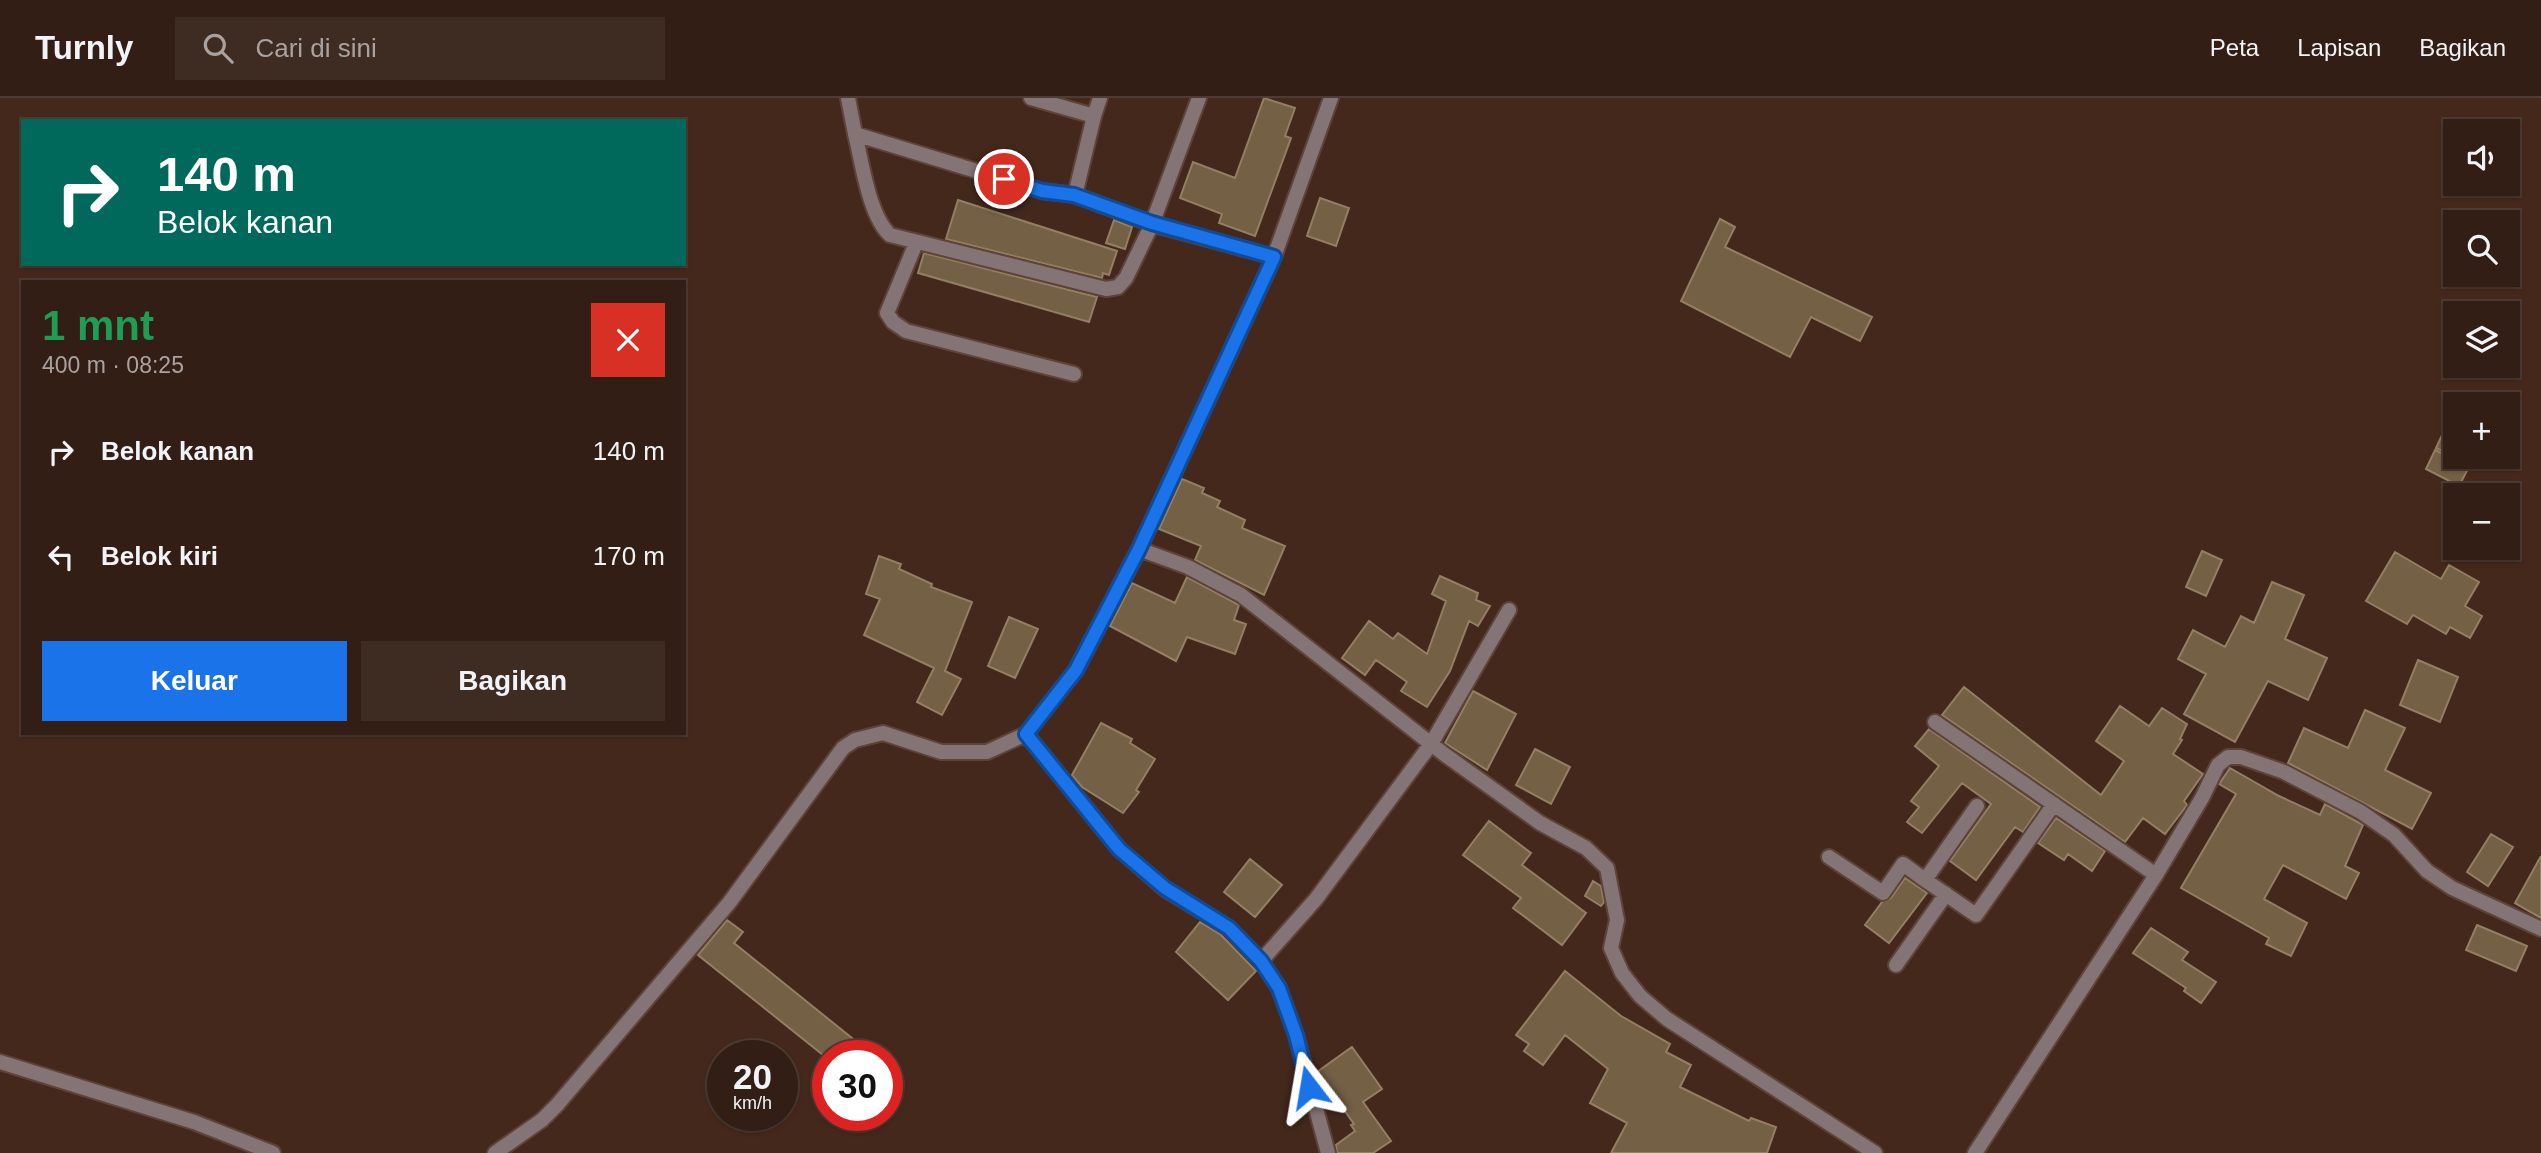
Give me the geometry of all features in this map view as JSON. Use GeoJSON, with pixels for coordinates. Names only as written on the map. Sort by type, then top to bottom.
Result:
{"type":"FeatureCollection","features":[{"type":"Feature","properties":{"kind":"street"},"geometry":{"type":"LineString","coordinates":[[848,98],[855,134],[881,226],[890,234],[916,243],[1106,289],[1118,287],[1126,278],[1152,223],[1199,98]]}},
{"type":"Feature","properties":{"kind":"street"},"geometry":{"type":"LineString","coordinates":[[1031,98],[1094,116]]}},
{"type":"Feature","properties":{"kind":"street"},"geometry":{"type":"LineString","coordinates":[[1074,195],[1100,98]]}},
{"type":"Feature","properties":{"kind":"street"},"geometry":{"type":"LineString","coordinates":[[495,1153],[542,1120],[557,1105],[729,903],[843,748],[855,740],[883,733],[941,752],[987,752],[1026,734],[1076,670],[1139,549],[1274,257],[1331,98]]}},
{"type":"Feature","properties":{"kind":"street"},"geometry":{"type":"LineString","coordinates":[[855,134],[1042,191],[1074,195],[1152,223],[1274,257]]}},
{"type":"Feature","properties":{"kind":"street"},"geometry":{"type":"LineString","coordinates":[[916,243],[890,300],[887,313],[893,322],[906,331],[1074,374]]}},
{"type":"Feature","properties":{"kind":"street"},"geometry":{"type":"LineString","coordinates":[[1139,549],[1188,567],[1241,595],[1431,744],[1540,823],[1586,848],[1607,869],[1617,920],[1611,948],[1622,973],[1640,996],[1667,1019],[1875,1153]]}},
{"type":"Feature","properties":{"kind":"street"},"geometry":{"type":"LineString","coordinates":[[1261,961],[1316,899],[1431,744],[1509,610]]}},
{"type":"Feature","properties":{"kind":"street"},"geometry":{"type":"LineString","coordinates":[[1935,722],[2156,875]]}},
{"type":"Feature","properties":{"kind":"street"},"geometry":{"type":"LineString","coordinates":[[1026,734],[1119,849],[1165,888],[1229,928],[1261,961],[1279,988],[1296,1035],[1328,1153]]}},
{"type":"Feature","properties":{"kind":"street"},"geometry":{"type":"LineString","coordinates":[[1975,1153],[2156,875],[2202,798],[2218,765],[2234,756],[2284,772],[2361,812],[2394,835],[2427,871],[2452,888],[2541,929]]}},
{"type":"Feature","properties":{"kind":"street"},"geometry":{"type":"LineString","coordinates":[[1829,857],[1883,893],[1903,864],[1976,915],[2054,804]]}},
{"type":"Feature","properties":{"kind":"street"},"geometry":{"type":"LineString","coordinates":[[1925,880],[1977,806]]}},
{"type":"Feature","properties":{"kind":"street"},"geometry":{"type":"LineString","coordinates":[[1896,965],[1946,894]]}},
{"type":"Feature","properties":{"kind":"street"},"geometry":{"type":"LineString","coordinates":[[0,1062],[194,1122],[273,1153]]}},
{"type":"Feature","properties":{"kind":"building"},"geometry":{"type":"Polygon","coordinates":[[[1264,98],[1295,108],[1285,136],[1291,138],[1255,236],[1219,223],[1222,214],[1180,198],[1193,162],[1235,178],[1264,98]]]}},
{"type":"Feature","properties":{"kind":"building"},"geometry":{"type":"Polygon","coordinates":[[[1320,198],[1349,208],[1336,246],[1307,236],[1320,198]]]}},
{"type":"Feature","properties":{"kind":"building"},"geometry":{"type":"Polygon","coordinates":[[[958,200],[1117,251],[1109,275],[1103,273],[1102,278],[946,239],[958,200]]]}},
{"type":"Feature","properties":{"kind":"building"},"geometry":{"type":"Polygon","coordinates":[[[1720,219],[1735,227],[1725,247],[1872,317],[1860,341],[1811,317],[1790,357],[1681,301],[1720,219]]]}},
{"type":"Feature","properties":{"kind":"building"},"geometry":{"type":"Polygon","coordinates":[[[1114,220],[1132,227],[1125,249],[1106,243],[1114,220]]]}},
{"type":"Feature","properties":{"kind":"building"},"geometry":{"type":"Polygon","coordinates":[[[924,253],[1097,297],[1089,322],[918,273],[924,253]]]}},
{"type":"Feature","properties":{"kind":"building"},"geometry":{"type":"Polygon","coordinates":[[[2443,433],[2443,451],[2436,448],[2443,433]]]}},
{"type":"Feature","properties":{"kind":"building"},"geometry":{"type":"Polygon","coordinates":[[[2435,450],[2443,454],[2443,469],[2468,469],[2461,483],[2453,483],[2426,469],[2435,450]]]}},
{"type":"Feature","properties":{"kind":"building"},"geometry":{"type":"Polygon","coordinates":[[[1182,479],[1204,488],[1202,493],[1220,501],[1217,507],[1245,520],[1242,528],[1285,546],[1264,595],[1195,560],[1201,546],[1159,529],[1182,479]]]}},
{"type":"Feature","properties":{"kind":"building"},"geometry":{"type":"Polygon","coordinates":[[[2202,551],[2222,560],[2206,596],[2186,587],[2202,551]]]}},
{"type":"Feature","properties":{"kind":"building"},"geometry":{"type":"Polygon","coordinates":[[[2395,552],[2441,579],[2449,565],[2479,582],[2465,606],[2482,616],[2470,638],[2450,627],[2446,634],[2413,615],[2407,624],[2366,601],[2395,552]]]}},
{"type":"Feature","properties":{"kind":"building"},"geometry":{"type":"Polygon","coordinates":[[[879,556],[901,564],[899,569],[932,584],[931,587],[972,602],[945,671],[961,679],[942,715],[917,702],[934,668],[864,635],[880,599],[866,594],[879,556]]]}},
{"type":"Feature","properties":{"kind":"building"},"geometry":{"type":"Polygon","coordinates":[[[1440,576],[1478,593],[1476,600],[1490,606],[1478,626],[1469,621],[1450,671],[1427,707],[1401,691],[1407,682],[1376,660],[1365,675],[1342,658],[1369,621],[1393,639],[1398,633],[1427,654],[1446,601],[1432,594],[1440,576]]]}},
{"type":"Feature","properties":{"kind":"building"},"geometry":{"type":"Polygon","coordinates":[[[1187,577],[1239,605],[1234,620],[1246,624],[1235,654],[1187,637],[1176,661],[1110,626],[1132,583],[1175,603],[1187,577]]]}},
{"type":"Feature","properties":{"kind":"building"},"geometry":{"type":"Polygon","coordinates":[[[2272,582],[2304,595],[2285,639],[2327,658],[2308,700],[2268,681],[2235,742],[2184,714],[2206,674],[2178,659],[2193,630],[2225,647],[2241,616],[2254,623],[2272,582]]]}},
{"type":"Feature","properties":{"kind":"building"},"geometry":{"type":"Polygon","coordinates":[[[1009,617],[1038,629],[1015,678],[988,666],[1009,617]]]}},
{"type":"Feature","properties":{"kind":"building"},"geometry":{"type":"Polygon","coordinates":[[[2418,660],[2458,677],[2440,722],[2400,705],[2418,660]]]}},
{"type":"Feature","properties":{"kind":"building"},"geometry":{"type":"Polygon","coordinates":[[[1964,687],[2101,795],[2124,761],[2096,741],[2120,706],[2149,726],[2162,708],[2187,724],[2180,739],[2182,740],[2173,754],[2203,774],[2184,801],[2187,805],[2165,834],[2143,818],[2125,842],[1942,715],[1964,687]]]}},
{"type":"Feature","properties":{"kind":"building"},"geometry":{"type":"Polygon","coordinates":[[[1473,691],[1516,714],[1487,770],[1445,743],[1473,691]]]}},
{"type":"Feature","properties":{"kind":"building"},"geometry":{"type":"Polygon","coordinates":[[[2365,710],[2405,728],[2385,770],[2431,793],[2412,829],[2288,763],[2304,728],[2348,748],[2365,710]]]}},
{"type":"Feature","properties":{"kind":"building"},"geometry":{"type":"Polygon","coordinates":[[[1101,723],[1132,739],[1130,743],[1155,759],[1136,790],[1139,792],[1123,813],[1082,787],[1072,775],[1101,723]]]}},
{"type":"Feature","properties":{"kind":"building"},"geometry":{"type":"Polygon","coordinates":[[[1929,729],[2040,807],[2023,832],[2015,827],[1976,880],[1950,861],[1991,804],[1962,783],[1922,833],[1907,822],[1919,807],[1911,801],[1939,766],[1915,746],[1929,729]]]}},
{"type":"Feature","properties":{"kind":"building"},"geometry":{"type":"Polygon","coordinates":[[[1535,749],[1570,767],[1551,804],[1516,785],[1535,749]]]}},
{"type":"Feature","properties":{"kind":"building"},"geometry":{"type":"Polygon","coordinates":[[[2230,768],[2279,796],[2320,815],[2325,804],[2363,825],[2345,866],[2359,873],[2346,899],[2283,865],[2264,899],[2307,923],[2291,956],[2266,944],[2269,938],[2181,888],[2236,794],[2219,784],[2230,768]]]}},
{"type":"Feature","properties":{"kind":"building"},"geometry":{"type":"Polygon","coordinates":[[[2056,818],[2105,851],[2092,871],[2068,854],[2064,860],[2038,843],[2056,818]]]}},
{"type":"Feature","properties":{"kind":"building"},"geometry":{"type":"Polygon","coordinates":[[[1489,821],[1531,853],[1522,865],[1586,913],[1562,945],[1513,908],[1521,898],[1463,855],[1489,821]]]}},
{"type":"Feature","properties":{"kind":"building"},"geometry":{"type":"Polygon","coordinates":[[[2491,834],[2513,847],[2488,886],[2467,872],[2491,834]]]}},
{"type":"Feature","properties":{"kind":"building"},"geometry":{"type":"Polygon","coordinates":[[[2541,856],[2541,918],[2515,903],[2541,856]]]}},
{"type":"Feature","properties":{"kind":"building"},"geometry":{"type":"Polygon","coordinates":[[[1250,859],[1282,885],[1255,917],[1224,892],[1250,859]]]}},
{"type":"Feature","properties":{"kind":"building"},"geometry":{"type":"Polygon","coordinates":[[[1905,878],[1927,893],[1889,943],[1865,925],[1882,902],[1891,898],[1905,878]]]}},
{"type":"Feature","properties":{"kind":"building"},"geometry":{"type":"Polygon","coordinates":[[[1593,881],[1601,886],[1604,902],[1601,906],[1585,896],[1593,881]]]}},
{"type":"Feature","properties":{"kind":"building"},"geometry":{"type":"Polygon","coordinates":[[[727,920],[743,932],[734,943],[854,1040],[812,1040],[812,1046],[698,955],[727,920]]]}},
{"type":"Feature","properties":{"kind":"building"},"geometry":{"type":"Polygon","coordinates":[[[1200,922],[1221,935],[1256,971],[1228,1000],[1176,952],[1200,922]]]}},
{"type":"Feature","properties":{"kind":"building"},"geometry":{"type":"Polygon","coordinates":[[[2477,925],[2527,946],[2516,971],[2466,950],[2477,925]]]}},
{"type":"Feature","properties":{"kind":"building"},"geometry":{"type":"Polygon","coordinates":[[[2151,928],[2188,952],[2182,960],[2216,982],[2201,1003],[2184,991],[2186,988],[2133,953],[2151,928]]]}},
{"type":"Feature","properties":{"kind":"building"},"geometry":{"type":"Polygon","coordinates":[[[1565,971],[1621,1016],[1670,1044],[1666,1052],[1691,1065],[1680,1087],[1749,1121],[1751,1118],[1776,1127],[1767,1153],[1611,1153],[1627,1123],[1590,1103],[1608,1069],[1565,1035],[1543,1065],[1524,1051],[1529,1044],[1516,1035],[1565,971]]]}},
{"type":"Feature","properties":{"kind":"building"},"geometry":{"type":"Polygon","coordinates":[[[1352,1047],[1382,1089],[1363,1102],[1391,1141],[1373,1153],[1337,1153],[1336,1145],[1355,1131],[1351,1125],[1354,1124],[1317,1072],[1352,1047]]]}},
{"type":"Feature","properties":{"kind":"route"},"geometry":{"type":"LineString","coordinates":[[1004,179],[1042,191],[1074,195],[1152,223],[1274,257],[1139,549],[1076,670],[1026,734],[1119,849],[1165,888],[1229,928],[1261,961],[1279,988],[1296,1035],[1309,1087]]}}]}
